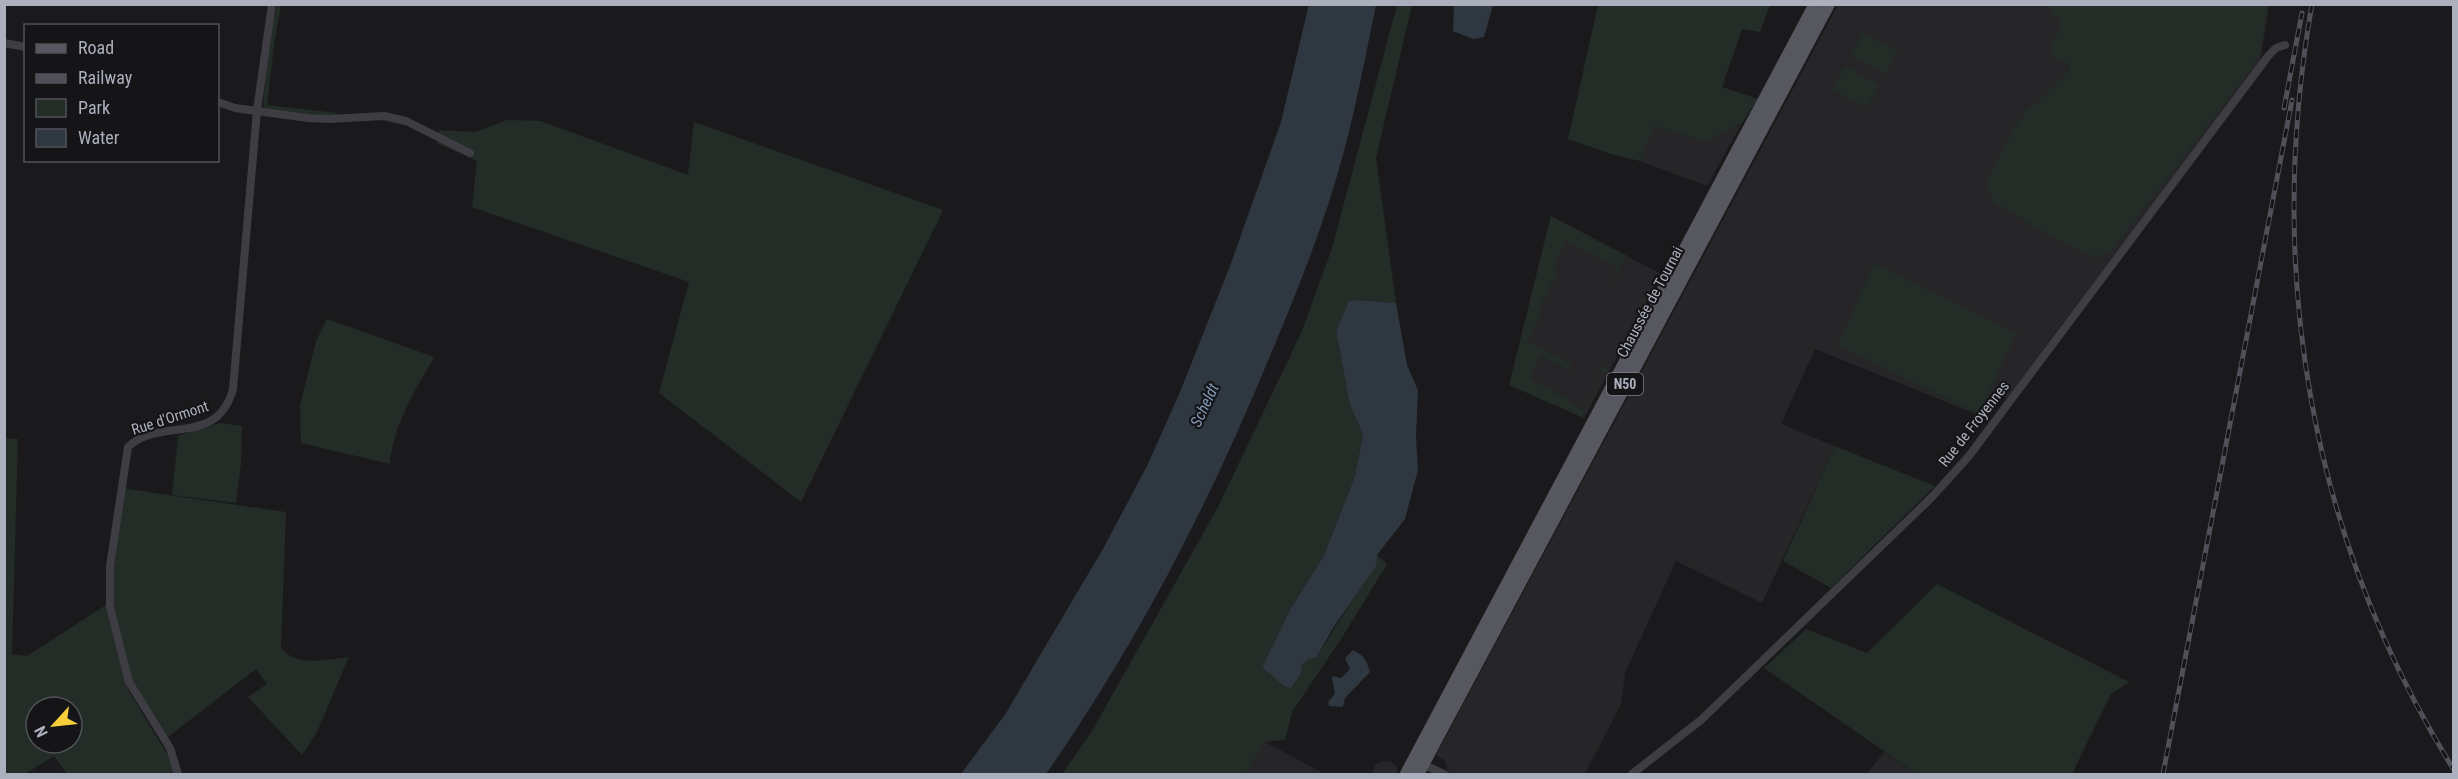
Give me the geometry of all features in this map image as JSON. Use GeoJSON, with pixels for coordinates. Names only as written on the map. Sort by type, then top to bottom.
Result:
{"type":"FeatureCollection","features":[{"type":"Feature","properties":{"kind":"main road","name":"Chaussée de Tournai"},"geometry":{"type":"LineString","coordinates":[[1418,766],[1816,4]]}},
{"type":"Feature","properties":{"kind":"main road","name":"Chaussée de Tournai"},"geometry":{"type":"LineString","coordinates":[[1407,774],[1418,766],[1828,4]]}},
{"type":"Feature","properties":{"kind":"street","name":"Rue d'Ormont"},"geometry":{"type":"LineString","coordinates":[[178,774],[170,748],[134,692],[123,663],[110,607],[111,557],[128,447],[147,437],[211,422],[221,415],[230,400],[233,389],[257,110],[272,4]]}},
{"type":"Feature","properties":{"kind":"street"},"geometry":{"type":"LineString","coordinates":[[4,43],[24,47]]}},
{"type":"Feature","properties":{"kind":"street","name":"Rue de Froyennes"},"geometry":{"type":"LineString","coordinates":[[1632,774],[1701,720],[1931,498],[1970,456],[2269,55],[2277,48],[2286,45]]}},
{"type":"Feature","properties":{"kind":"street"},"geometry":{"type":"LineString","coordinates":[[219,102],[236,108],[308,118],[384,116],[406,121],[470,153]]}},
{"type":"Feature","properties":{"kind":"street"},"geometry":{"type":"LineString","coordinates":[[1418,766],[1444,774]]}},
{"type":"Feature","properties":{"kind":"shaded area"},"geometry":{"type":"Polygon","coordinates":[[[1838,5],[2269,5],[2260,64],[2049,341],[2009,399],[2002,396],[1983,417],[1815,349],[1781,424],[1837,447],[1833,451],[1762,603],[1676,561],[1625,673],[1621,704],[1585,774],[1452,774],[1448,772],[1445,761],[1436,755],[1838,5]]]}},
{"type":"Feature","properties":{"kind":"shaded area"},"geometry":{"type":"Polygon","coordinates":[[[1742,123],[1707,186],[1640,161],[1655,126],[1705,142],[1742,123]]]}},
{"type":"Feature","properties":{"kind":"shaded area"},"geometry":{"type":"Polygon","coordinates":[[[1551,216],[1661,274],[1584,418],[1509,385],[1551,216]]]}},
{"type":"Feature","properties":{"kind":"shaded area"},"geometry":{"type":"Polygon","coordinates":[[[1265,742],[1325,774],[1245,774],[1265,742]]]}},
{"type":"Feature","properties":{"kind":"shaded area"},"geometry":{"type":"Polygon","coordinates":[[[1884,752],[1917,774],[1867,774],[1884,752]]]}},
{"type":"Feature","properties":{"kind":"shaded area"},"geometry":{"type":"Polygon","coordinates":[[[1391,761],[1397,767],[1397,774],[1372,774],[1374,766],[1379,762],[1391,761]]]}},
{"type":"Feature","properties":{"kind":"green space"},"geometry":{"type":"Polygon","coordinates":[[[277,5],[281,5],[267,105],[337,113],[336,118],[265,108],[263,105],[269,43],[277,5]]]}},
{"type":"Feature","properties":{"kind":"green space"},"geometry":{"type":"Polygon","coordinates":[[[1397,5],[1412,5],[1376,158],[1396,303],[1349,301],[1336,331],[1350,405],[1363,434],[1355,476],[1324,555],[1291,608],[1262,667],[1301,673],[1302,665],[1309,659],[1316,658],[1377,555],[1387,564],[1343,636],[1292,712],[1285,740],[1265,742],[1245,774],[1062,774],[1092,731],[1218,507],[1302,331],[1332,248],[1397,5]]]}},
{"type":"Feature","properties":{"kind":"green space"},"geometry":{"type":"Polygon","coordinates":[[[1598,5],[1770,5],[1760,32],[1742,29],[1722,87],[1758,99],[1742,123],[1705,142],[1655,126],[1640,161],[1568,139],[1598,5]]]}},
{"type":"Feature","properties":{"kind":"green space"},"geometry":{"type":"Polygon","coordinates":[[[2046,5],[2268,5],[2260,51],[2251,69],[2114,248],[2097,257],[2064,244],[1995,203],[1986,189],[1985,182],[2027,110],[2071,70],[2068,62],[2059,62],[2049,50],[2062,27],[2060,19],[2053,17],[2046,5]]]}},
{"type":"Feature","properties":{"kind":"green space"},"geometry":{"type":"Polygon","coordinates":[[[1863,33],[1898,52],[1886,74],[1852,56],[1863,33]]]}},
{"type":"Feature","properties":{"kind":"green space"},"geometry":{"type":"Polygon","coordinates":[[[1848,67],[1878,85],[1867,108],[1833,89],[1844,68],[1848,67]]]}},
{"type":"Feature","properties":{"kind":"green space"},"geometry":{"type":"Polygon","coordinates":[[[507,120],[541,121],[688,175],[694,122],[943,210],[801,502],[659,393],[689,282],[472,207],[477,161],[437,143],[439,130],[476,132],[507,120]]]}},
{"type":"Feature","properties":{"kind":"green space"},"geometry":{"type":"Polygon","coordinates":[[[1551,216],[1627,256],[1609,285],[1618,267],[1567,242],[1552,266],[1557,272],[1536,314],[1540,316],[1527,341],[1572,364],[1569,369],[1541,355],[1530,379],[1570,401],[1569,404],[1585,411],[1605,373],[1599,369],[1602,365],[1608,369],[1582,417],[1509,385],[1551,216]]]}},
{"type":"Feature","properties":{"kind":"green space"},"geometry":{"type":"Polygon","coordinates":[[[1875,264],[2017,333],[1978,413],[1837,345],[1875,264]]]}},
{"type":"Feature","properties":{"kind":"green space"},"geometry":{"type":"Polygon","coordinates":[[[327,319],[434,357],[400,422],[390,464],[301,443],[300,405],[316,341],[327,319]]]}},
{"type":"Feature","properties":{"kind":"green space"},"geometry":{"type":"Polygon","coordinates":[[[220,423],[242,426],[241,463],[236,503],[172,495],[178,436],[220,423]]]}},
{"type":"Feature","properties":{"kind":"green space"},"geometry":{"type":"Polygon","coordinates":[[[4,438],[18,439],[12,654],[27,656],[106,605],[121,488],[286,512],[281,647],[287,654],[303,660],[349,657],[317,732],[302,755],[248,697],[267,684],[256,669],[164,740],[134,692],[109,617],[128,690],[171,760],[175,774],[67,774],[54,756],[25,774],[5,774],[4,438]]]}},
{"type":"Feature","properties":{"kind":"green space"},"geometry":{"type":"Polygon","coordinates":[[[1837,447],[1935,486],[1831,588],[1783,561],[1833,451],[1837,447]]]}},
{"type":"Feature","properties":{"kind":"green space"},"geometry":{"type":"Polygon","coordinates":[[[1937,584],[2129,682],[2111,694],[2072,774],[1917,774],[1764,668],[1806,629],[1867,653],[1937,584]]]}},
{"type":"Feature","properties":{"kind":"water","name":"Scheldt"},"geometry":{"type":"Polygon","coordinates":[[[1309,4],[1376,5],[1353,115],[1329,203],[1291,305],[1247,411],[1170,571],[1111,674],[1046,774],[961,774],[1006,713],[1104,547],[1147,466],[1180,392],[1230,266],[1281,122],[1309,4]]]}},
{"type":"Feature","properties":{"kind":"water"},"geometry":{"type":"Polygon","coordinates":[[[1454,5],[1493,5],[1484,37],[1473,39],[1453,31],[1454,5]]]}},
{"type":"Feature","properties":{"kind":"water"},"geometry":{"type":"Polygon","coordinates":[[[1349,301],[1396,303],[1407,365],[1418,390],[1416,437],[1418,470],[1405,519],[1377,555],[1376,566],[1333,628],[1316,658],[1309,659],[1302,665],[1301,673],[1291,688],[1285,687],[1262,667],[1291,608],[1324,555],[1355,476],[1363,434],[1350,405],[1336,331],[1349,301]]]}},
{"type":"Feature","properties":{"kind":"water"},"geometry":{"type":"Polygon","coordinates":[[[1353,650],[1364,659],[1370,672],[1345,698],[1343,707],[1329,706],[1328,702],[1335,694],[1332,678],[1333,676],[1341,678],[1350,669],[1345,658],[1353,650]]]}},
{"type":"Feature","properties":{"kind":"railway"},"geometry":{"type":"LineString","coordinates":[[2312,4],[2299,104],[2294,204],[2298,303],[2311,401],[2333,497],[2364,591],[2405,682],[2454,770]]}},
{"type":"Feature","properties":{"kind":"railway"},"geometry":{"type":"LineString","coordinates":[[2284,108],[2302,13]]}},
{"type":"Feature","properties":{"kind":"railway"},"geometry":{"type":"LineString","coordinates":[[2163,774],[2292,100]]}}]}
